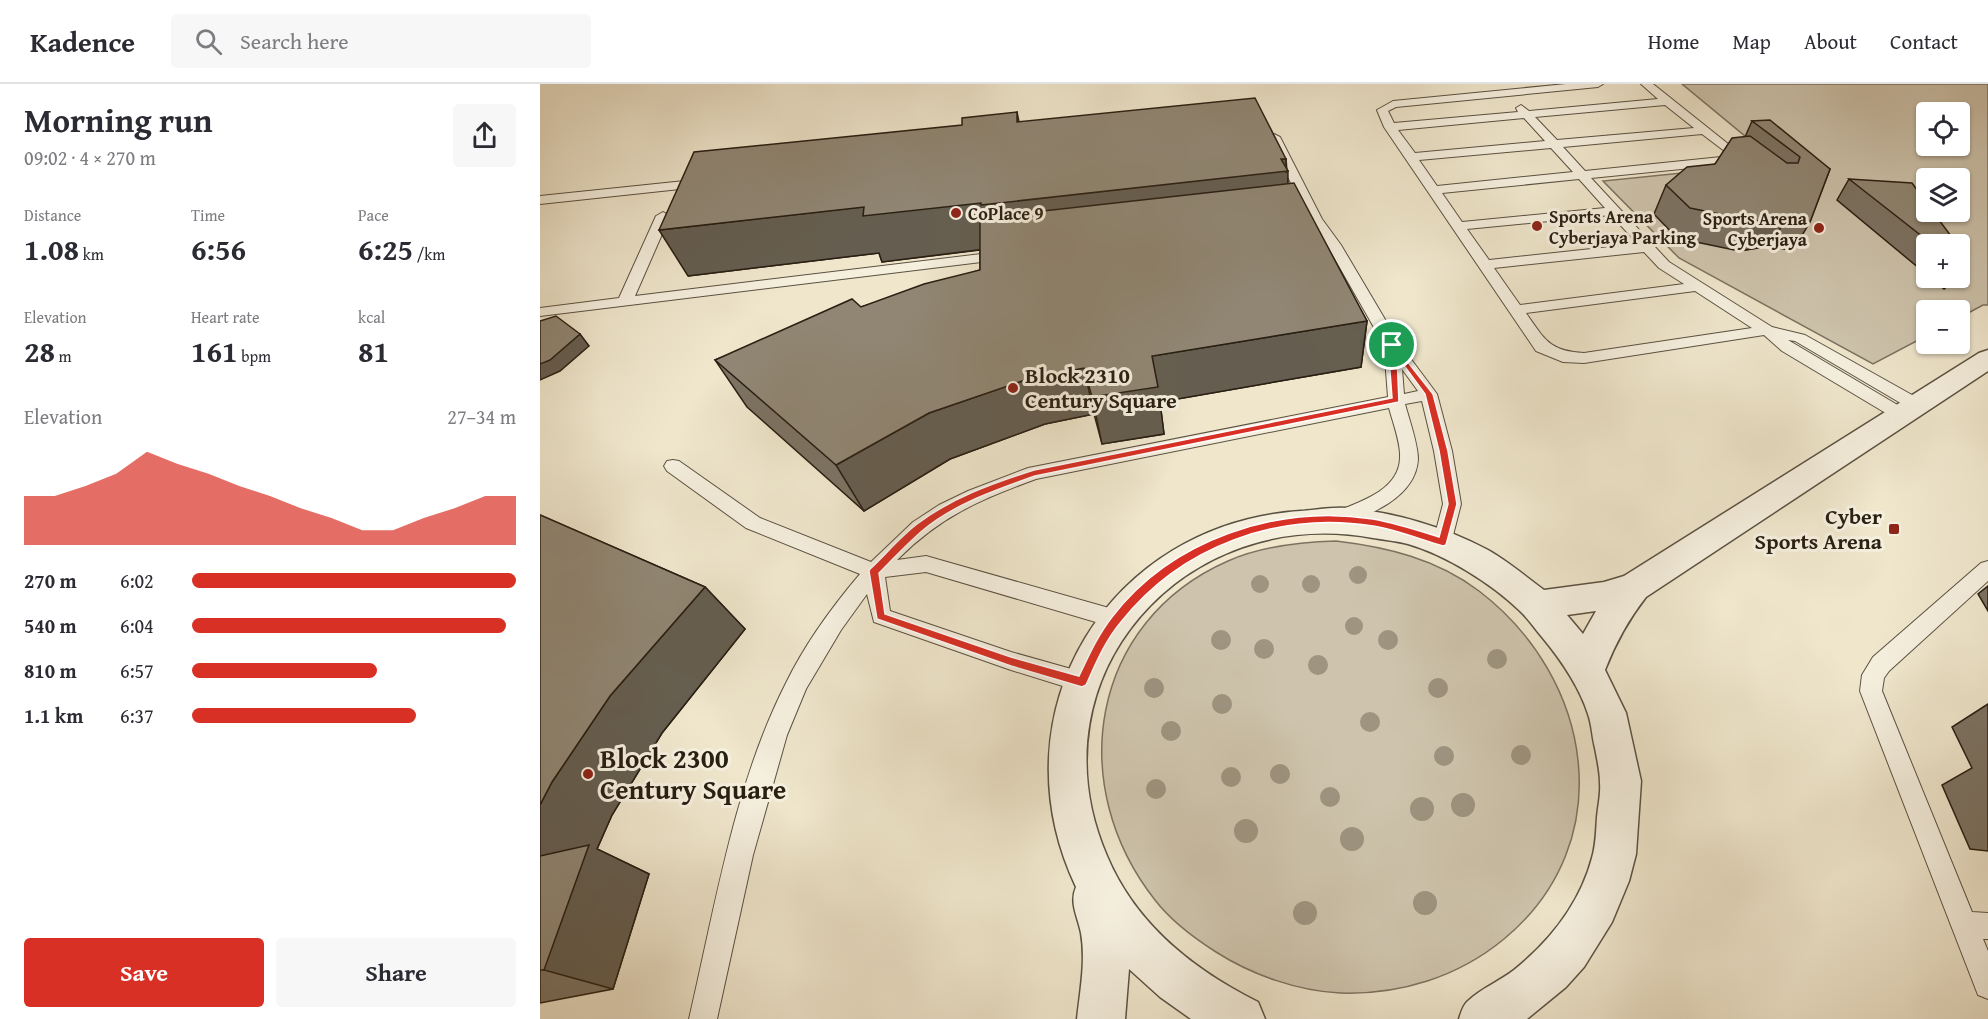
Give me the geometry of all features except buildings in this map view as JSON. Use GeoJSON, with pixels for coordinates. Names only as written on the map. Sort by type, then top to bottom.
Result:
{"type":"FeatureCollection","features":[{"type":"Feature","properties":{"kind":"street"},"geometry":{"type":"LineString","coordinates":[[1537,605],[1604,596],[1634,587],[1907,409],[1988,359]]}},
{"type":"Feature","properties":{"kind":"street"},"geometry":{"type":"LineString","coordinates":[[1101,1019],[1106,971],[1104,934],[1072,819],[1067,783],[1071,725],[1082,682],[1097,649],[1116,619],[1153,581],[1178,562],[1215,542],[1254,528],[1295,521],[1337,519],[1372,522],[1408,530],[1476,559],[1508,580],[1537,605],[1564,634],[1587,668],[1604,705],[1617,745],[1622,787],[1620,831],[1610,875],[1592,917],[1565,957],[1529,991],[1483,1019]]}},
{"type":"Feature","properties":{"kind":"street"},"geometry":{"type":"LineString","coordinates":[[1587,668],[1600,633],[1612,613],[1634,587]]}},
{"type":"Feature","properties":{"kind":"street"},"geometry":{"type":"LineString","coordinates":[[1083,855],[1104,900],[1134,942],[1173,980],[1220,1010],[1242,1019]]}},
{"type":"Feature","properties":{"kind":"lane"},"geometry":{"type":"LineString","coordinates":[[1598,84],[1393,104],[1382,110],[1382,114],[1542,348],[1563,357],[1584,358],[1767,330]]}},
{"type":"Feature","properties":{"kind":"lane"},"geometry":{"type":"LineString","coordinates":[[1434,190],[1745,162],[1646,84]]}},
{"type":"Feature","properties":{"kind":"lane"},"geometry":{"type":"LineString","coordinates":[[1508,93],[1664,265],[1767,330],[1788,348],[1907,409]]}},
{"type":"Feature","properties":{"kind":"lane"},"geometry":{"type":"LineString","coordinates":[[1390,127],[1669,101]]}},
{"type":"Feature","properties":{"kind":"lane"},"geometry":{"type":"LineString","coordinates":[[1259,129],[1275,137],[1310,219],[1334,245],[1392,345],[1429,394],[1443,451],[1452,504],[1443,543]]}},
{"type":"Feature","properties":{"kind":"lane"},"geometry":{"type":"LineString","coordinates":[[1411,157],[1706,130]]}},
{"type":"Feature","properties":{"kind":"lane"},"geometry":{"type":"LineString","coordinates":[[540,200],[716,182]]}},
{"type":"Feature","properties":{"kind":"lane"},"geometry":{"type":"LineString","coordinates":[[1459,226],[1614,211]]}},
{"type":"Feature","properties":{"kind":"lane"},"geometry":{"type":"LineString","coordinates":[[625,301],[663,216]]}},
{"type":"Feature","properties":{"kind":"lane"},"geometry":{"type":"LineString","coordinates":[[1485,265],[1648,247]]}},
{"type":"Feature","properties":{"kind":"lane"},"geometry":{"type":"LineString","coordinates":[[540,312],[1018,254]]}},
{"type":"Feature","properties":{"kind":"lane"},"geometry":{"type":"LineString","coordinates":[[1516,310],[1698,286]]}},
{"type":"Feature","properties":{"kind":"lane"},"geometry":{"type":"LineString","coordinates":[[1337,519],[1379,501],[1396,488],[1406,475],[1409,458],[1396,400],[1392,345]]}},
{"type":"Feature","properties":{"kind":"lane"},"geometry":{"type":"LineString","coordinates":[[703,1019],[756,794],[791,694],[836,618],[874,571],[920,527],[948,509],[989,489],[1034,473],[1429,394]]}},
{"type":"Feature","properties":{"kind":"lane"},"geometry":{"type":"LineString","coordinates":[[673,466],[753,523],[874,571],[926,564],[1116,619]]}},
{"type":"Feature","properties":{"kind":"lane"},"geometry":{"type":"LineString","coordinates":[[1988,569],[1881,664],[1873,675],[1871,691],[1976,925],[1988,985]]}},
{"type":"Feature","properties":{"kind":"lane"},"geometry":{"type":"LineString","coordinates":[[874,571],[880,616],[1011,661],[1082,682]]}},
{"type":"Feature","properties":{"kind":"shaded area","name":"Sports Arena Cyberjaya"},"geometry":{"type":"Polygon","coordinates":[[[1682,84],[1988,84],[1988,305],[1983,305],[1970,312],[1970,300],[1916,300],[1916,341],[1873,364],[1679,258],[1603,181],[1741,167],[1809,189],[1682,84]]]}},
{"type":"Feature","properties":{"kind":"shaded area"},"geometry":{"type":"Polygon","coordinates":[[[1336,541],[1411,556],[1446,571],[1479,591],[1518,627],[1547,668],[1568,714],[1578,761],[1578,809],[1565,856],[1541,900],[1504,939],[1467,964],[1406,987],[1362,993],[1324,992],[1260,975],[1216,952],[1176,922],[1155,900],[1127,855],[1109,808],[1102,759],[1106,711],[1120,665],[1145,624],[1181,588],[1228,561],[1267,548],[1336,541]]]}},
{"type":"Feature","properties":{"kind":"place","name":"CoPlace 9"},"geometry":{"type":"Point","coordinates":[956,213]}},
{"type":"Feature","properties":{"kind":"place","name":"Sports Arena Cyberjaya Parking"},"geometry":{"type":"Point","coordinates":[1537,226]}},
{"type":"Feature","properties":{"kind":"place","name":"Sports Arena Cyberjaya"},"geometry":{"type":"Point","coordinates":[1819,228]}},
{"type":"Feature","properties":{"kind":"place","name":"Block 2310 Century Square"},"geometry":{"type":"Point","coordinates":[1013,388]}},
{"type":"Feature","properties":{"kind":"place","name":"Cyber Sports Arena"},"geometry":{"type":"Point","coordinates":[1894,529]}},
{"type":"Feature","properties":{"kind":"place","name":"Block 2300 Century Square"},"geometry":{"type":"Point","coordinates":[588,774]}},
{"type":"Feature","properties":{"kind":"route"},"geometry":{"type":"LineString","coordinates":[[1392,345],[1429,394],[1443,451],[1452,504],[1443,543],[1408,530],[1372,522],[1337,519],[1295,521],[1254,528],[1215,542],[1178,562],[1145,588],[1116,619],[1097,649],[1082,682],[1011,661],[880,616],[874,571],[920,527],[948,509],[989,489],[1034,473],[1396,400],[1392,345]]}}]}
